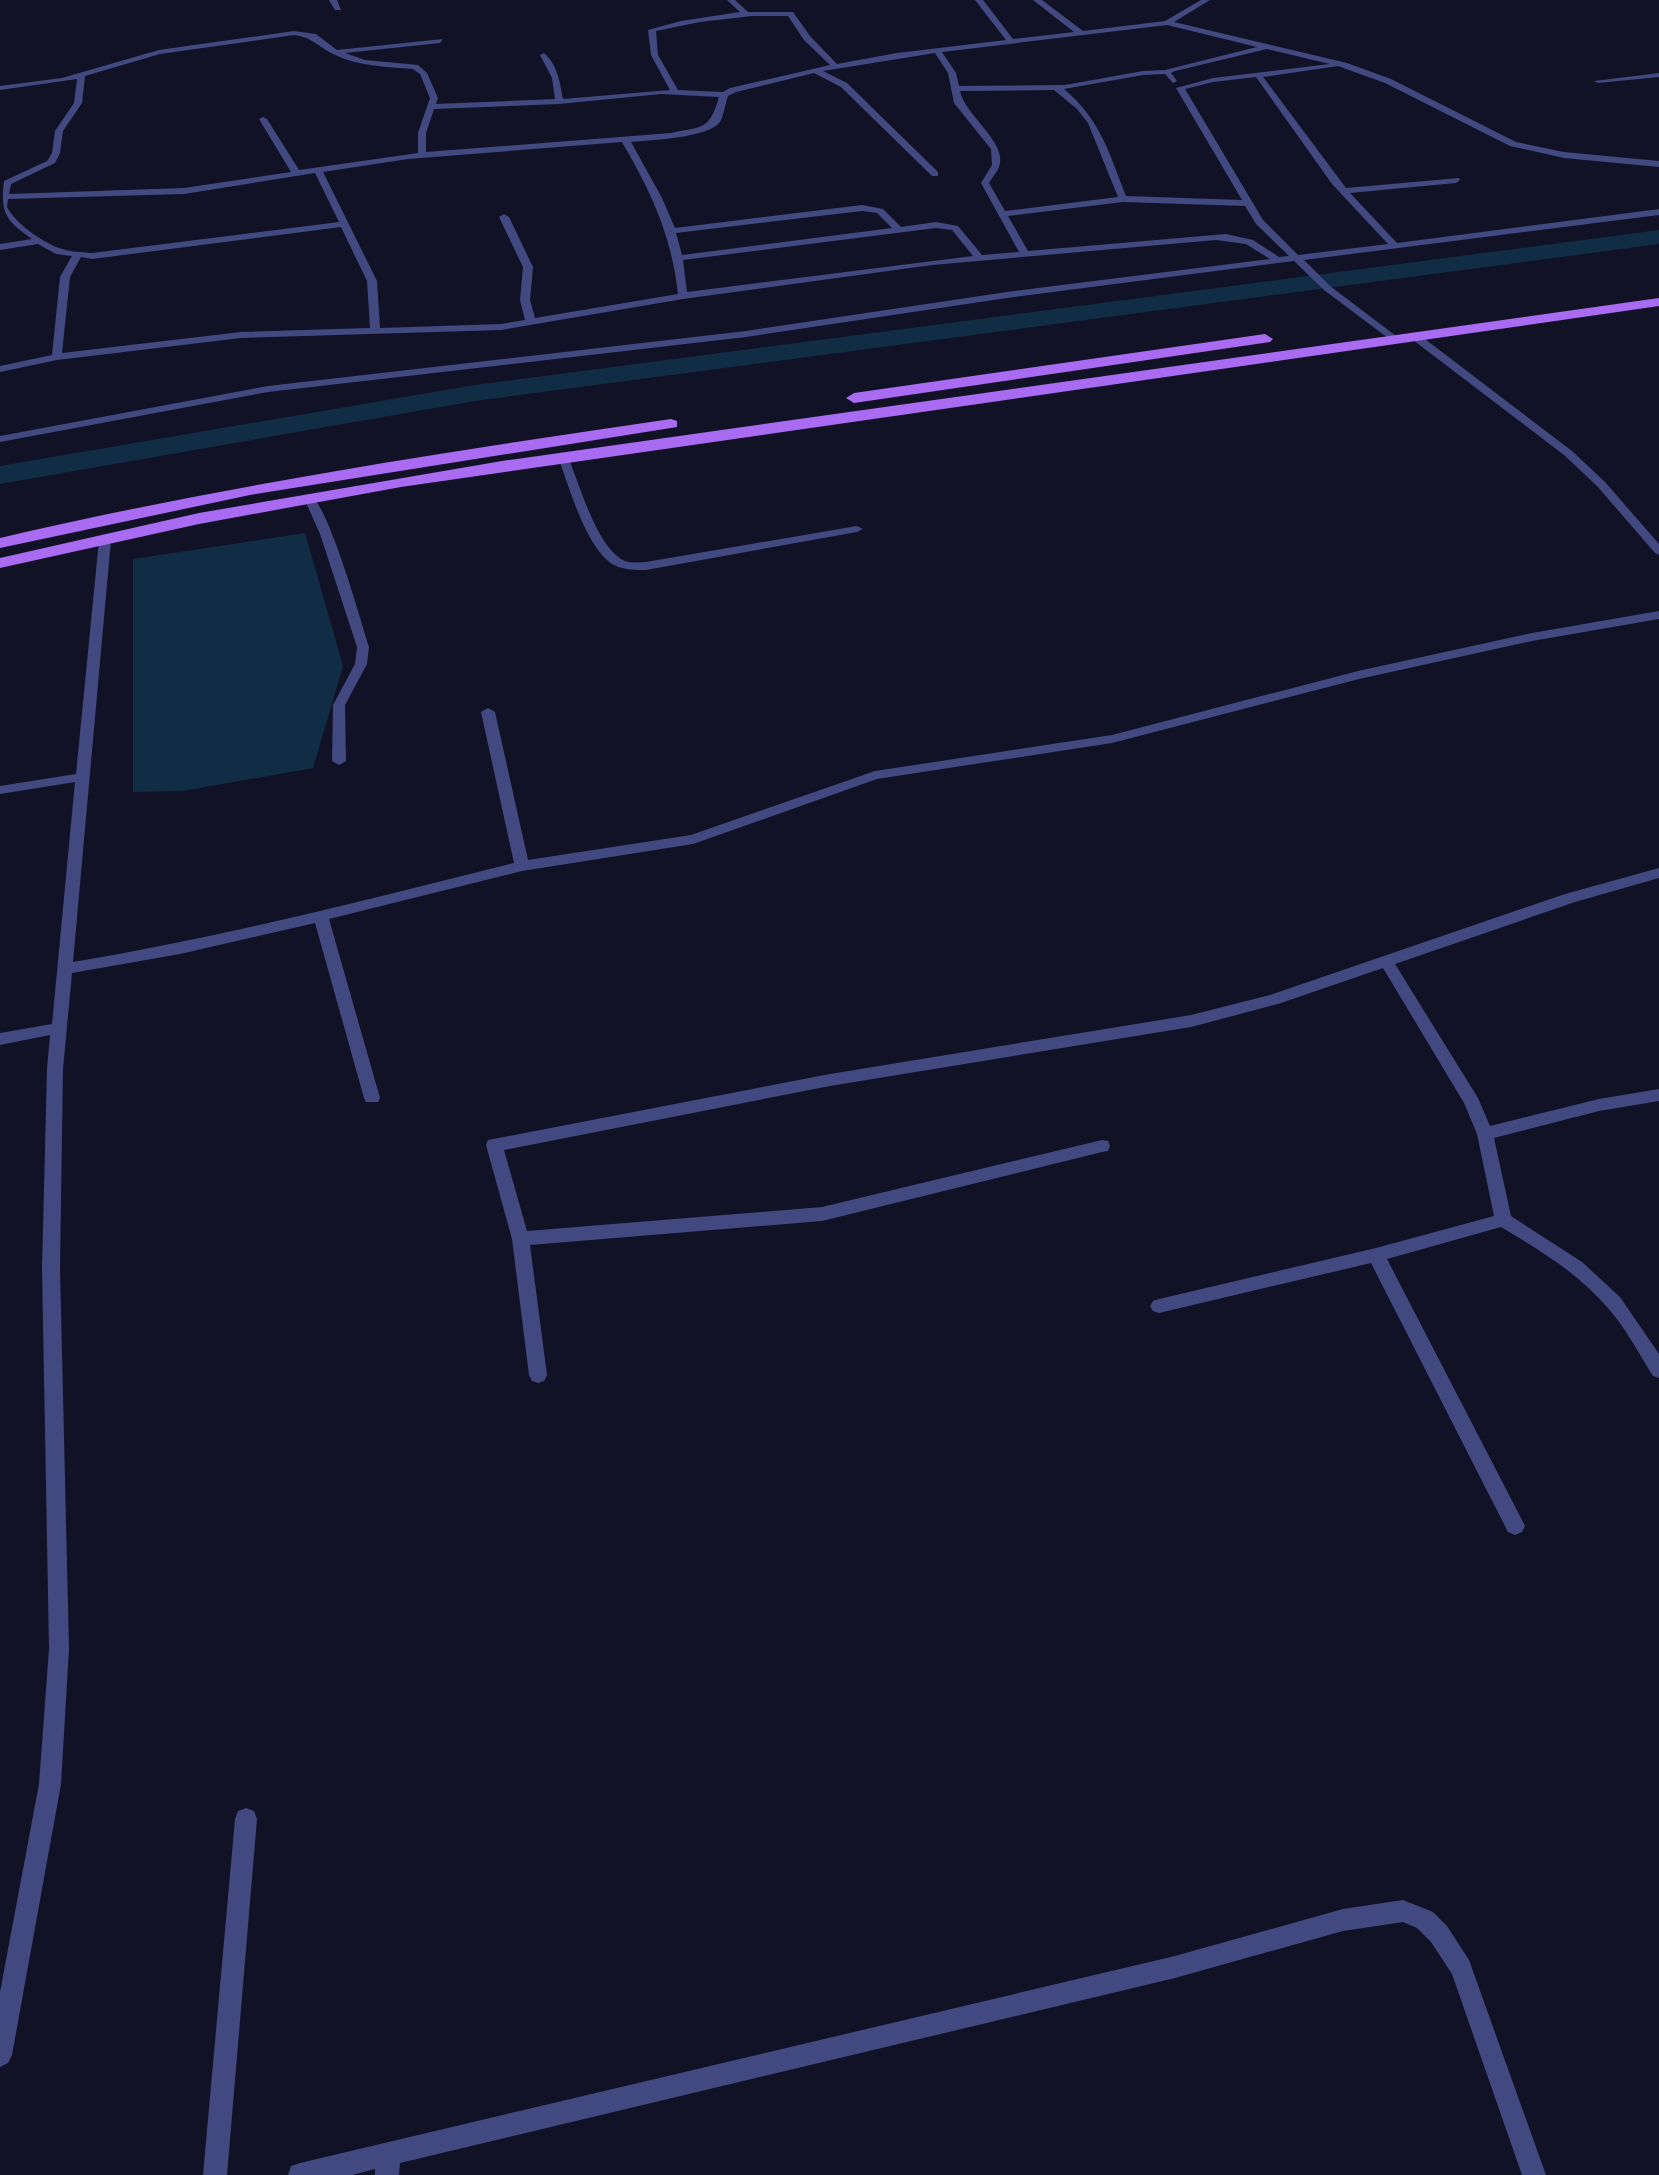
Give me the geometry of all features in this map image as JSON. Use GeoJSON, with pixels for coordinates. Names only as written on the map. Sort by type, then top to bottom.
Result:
{"type":"FeatureCollection","features":[{"type":"Feature","properties":{"kind":"main road"},"geometry":{"type":"LineString","coordinates":[[0,543],[142,511],[393,465],[1659,286]]}},
{"type":"Feature","properties":{"kind":"main road"},"geometry":{"type":"LineString","coordinates":[[0,563],[310,498],[563,457],[1659,302]]}},
{"type":"Feature","properties":{"kind":"street"},"geometry":{"type":"LineString","coordinates":[[731,0],[748,16]]}},
{"type":"Feature","properties":{"kind":"street"},"geometry":{"type":"LineString","coordinates":[[979,0],[1012,43]]}},
{"type":"Feature","properties":{"kind":"street"},"geometry":{"type":"LineString","coordinates":[[1037,0],[1082,34]]}},
{"type":"Feature","properties":{"kind":"street"},"geometry":{"type":"LineString","coordinates":[[1167,23],[1206,0]]}},
{"type":"Feature","properties":{"kind":"street"},"geometry":{"type":"LineString","coordinates":[[675,92],[654,55],[652,30],[785,13],[793,16],[807,38],[835,66]]}},
{"type":"Feature","properties":{"kind":"street"},"geometry":{"type":"LineString","coordinates":[[432,107],[559,102],[675,92],[724,95],[747,85],[835,66],[1167,23],[1344,65],[1388,81],[1513,144],[1564,155],[1659,164]]}},
{"type":"Feature","properties":{"kind":"street"},"geometry":{"type":"LineString","coordinates":[[0,88],[81,76],[143,55],[275,34],[313,36],[335,52],[374,64],[419,69],[432,90],[432,107],[422,133],[422,154]]}},
{"type":"Feature","properties":{"kind":"street"},"geometry":{"type":"LineString","coordinates":[[335,52],[440,41]]}},
{"type":"Feature","properties":{"kind":"street"},"geometry":{"type":"LineString","coordinates":[[954,89],[1056,87],[1167,72],[1181,65],[1268,47]]}},
{"type":"Feature","properties":{"kind":"street"},"geometry":{"type":"LineString","coordinates":[[938,51],[952,73],[954,89],[964,113],[995,149],[996,165],[985,183],[1025,254]]}},
{"type":"Feature","properties":{"kind":"street"},"geometry":{"type":"LineString","coordinates":[[544,55],[556,78],[559,102]]}},
{"type":"Feature","properties":{"kind":"street"},"geometry":{"type":"LineString","coordinates":[[1180,88],[1213,80],[1344,65]]}},
{"type":"Feature","properties":{"kind":"street"},"geometry":{"type":"LineString","coordinates":[[815,70],[844,85],[935,174]]}},
{"type":"Feature","properties":{"kind":"street"},"geometry":{"type":"LineString","coordinates":[[1167,72],[1180,88],[1259,222],[1327,288],[1378,324],[1392,338]]}},
{"type":"Feature","properties":{"kind":"street"},"geometry":{"type":"LineString","coordinates":[[1598,81],[1659,75]]}},
{"type":"Feature","properties":{"kind":"street"},"geometry":{"type":"LineString","coordinates":[[81,76],[78,103],[59,131],[51,163],[12,179],[1,197],[7,216],[39,241],[59,252],[77,256],[345,224]]}},
{"type":"Feature","properties":{"kind":"street"},"geometry":{"type":"LineString","coordinates":[[1259,76],[1343,191],[1394,245]]}},
{"type":"Feature","properties":{"kind":"street"},"geometry":{"type":"LineString","coordinates":[[1056,87],[1080,107],[1092,123],[1123,199]]}},
{"type":"Feature","properties":{"kind":"street"},"geometry":{"type":"LineString","coordinates":[[1,197],[184,191],[422,154],[671,136],[708,127],[716,121],[724,95]]}},
{"type":"Feature","properties":{"kind":"street"},"geometry":{"type":"LineString","coordinates":[[263,119],[297,174]]}},
{"type":"Feature","properties":{"kind":"street"},"geometry":{"type":"LineString","coordinates":[[626,141],[664,208],[673,231],[683,296]]}},
{"type":"Feature","properties":{"kind":"street"},"geometry":{"type":"LineString","coordinates":[[318,170],[372,281],[375,332]]}},
{"type":"Feature","properties":{"kind":"street"},"geometry":{"type":"LineString","coordinates":[[1343,191],[1456,180]]}},
{"type":"Feature","properties":{"kind":"street"},"geometry":{"type":"LineString","coordinates":[[1002,214],[1123,199],[1248,203]]}},
{"type":"Feature","properties":{"kind":"street"},"geometry":{"type":"LineString","coordinates":[[673,231],[862,208],[880,211],[899,230]]}},
{"type":"Feature","properties":{"kind":"street"},"geometry":{"type":"LineString","coordinates":[[0,439],[268,389],[746,334],[1007,295],[1278,261],[1298,262],[1394,245],[1659,212]]}},
{"type":"Feature","properties":{"kind":"street"},"geometry":{"type":"LineString","coordinates":[[504,217],[528,267],[525,300],[531,323]]}},
{"type":"Feature","properties":{"kind":"street"},"geometry":{"type":"LineString","coordinates":[[679,258],[936,225],[955,228],[979,257]]}},
{"type":"Feature","properties":{"kind":"street"},"geometry":{"type":"LineString","coordinates":[[0,369],[57,357],[241,335],[468,330],[531,323],[683,296],[979,257],[1236,237],[1257,243],[1278,261]]}},
{"type":"Feature","properties":{"kind":"street"},"geometry":{"type":"LineString","coordinates":[[0,247],[39,241]]}},
{"type":"Feature","properties":{"kind":"street"},"geometry":{"type":"LineString","coordinates":[[57,357],[65,277],[77,256]]}},
{"type":"Feature","properties":{"kind":"street"},"geometry":{"type":"LineString","coordinates":[[1413,335],[1568,453],[1601,484],[1659,551]]}},
{"type":"Feature","properties":{"kind":"street"},"geometry":{"type":"LineString","coordinates":[[563,457],[602,545],[627,566],[646,566],[857,529]]}},
{"type":"Feature","properties":{"kind":"street"},"geometry":{"type":"LineString","coordinates":[[310,498],[326,534],[363,647],[361,664],[339,705],[339,761]]}},
{"type":"Feature","properties":{"kind":"street"},"geometry":{"type":"LineString","coordinates":[[0,2055],[50,1784],[59,1649],[51,1268],[58,1028],[105,540]]}},
{"type":"Feature","properties":{"kind":"street"},"geometry":{"type":"LineString","coordinates":[[65,969],[180,949],[522,866],[693,839],[875,775],[1112,739],[1358,675],[1532,637],[1659,615]]}},
{"type":"Feature","properties":{"kind":"street"},"geometry":{"type":"LineString","coordinates":[[488,712],[522,866]]}},
{"type":"Feature","properties":{"kind":"street"},"geometry":{"type":"LineString","coordinates":[[0,790],[82,777]]}},
{"type":"Feature","properties":{"kind":"street"},"geometry":{"type":"LineString","coordinates":[[538,1375],[521,1239],[494,1145],[830,1080],[1191,1021],[1273,1000],[1570,898],[1659,873]]}},
{"type":"Feature","properties":{"kind":"street"},"geometry":{"type":"LineString","coordinates":[[321,917],[372,1098]]}},
{"type":"Feature","properties":{"kind":"street"},"geometry":{"type":"LineString","coordinates":[[1386,961],[1472,1102],[1485,1134],[1503,1220]]}},
{"type":"Feature","properties":{"kind":"street"},"geometry":{"type":"LineString","coordinates":[[0,1039],[58,1028]]}},
{"type":"Feature","properties":{"kind":"street"},"geometry":{"type":"LineString","coordinates":[[1485,1134],[1599,1105],[1659,1095]]}},
{"type":"Feature","properties":{"kind":"street"},"geometry":{"type":"LineString","coordinates":[[521,1239],[822,1214],[1102,1146]]}},
{"type":"Feature","properties":{"kind":"street"},"geometry":{"type":"LineString","coordinates":[[1159,1306],[1376,1255],[1503,1220],[1536,1239],[1596,1283],[1616,1303],[1659,1370]]}},
{"type":"Feature","properties":{"kind":"street"},"geometry":{"type":"LineString","coordinates":[[1376,1255],[1515,1526]]}},
{"type":"Feature","properties":{"kind":"street"},"geometry":{"type":"LineString","coordinates":[[215,2175],[246,1819]]}},
{"type":"Feature","properties":{"kind":"street"},"geometry":{"type":"LineString","coordinates":[[300,2175],[388,2165],[1175,1967],[1343,1920],[1403,1911],[1425,1920],[1439,1934],[1461,1968],[1534,2175]]}},
{"type":"Feature","properties":{"kind":"water"},"geometry":{"type":"Polygon","coordinates":[[[305,533],[343,666],[313,768],[183,791],[133,792],[133,559],[305,533]]]}},
{"type":"Feature","properties":{"kind":"waterway"},"geometry":{"type":"LineString","coordinates":[[0,475],[475,393],[1659,237]]}}]}
